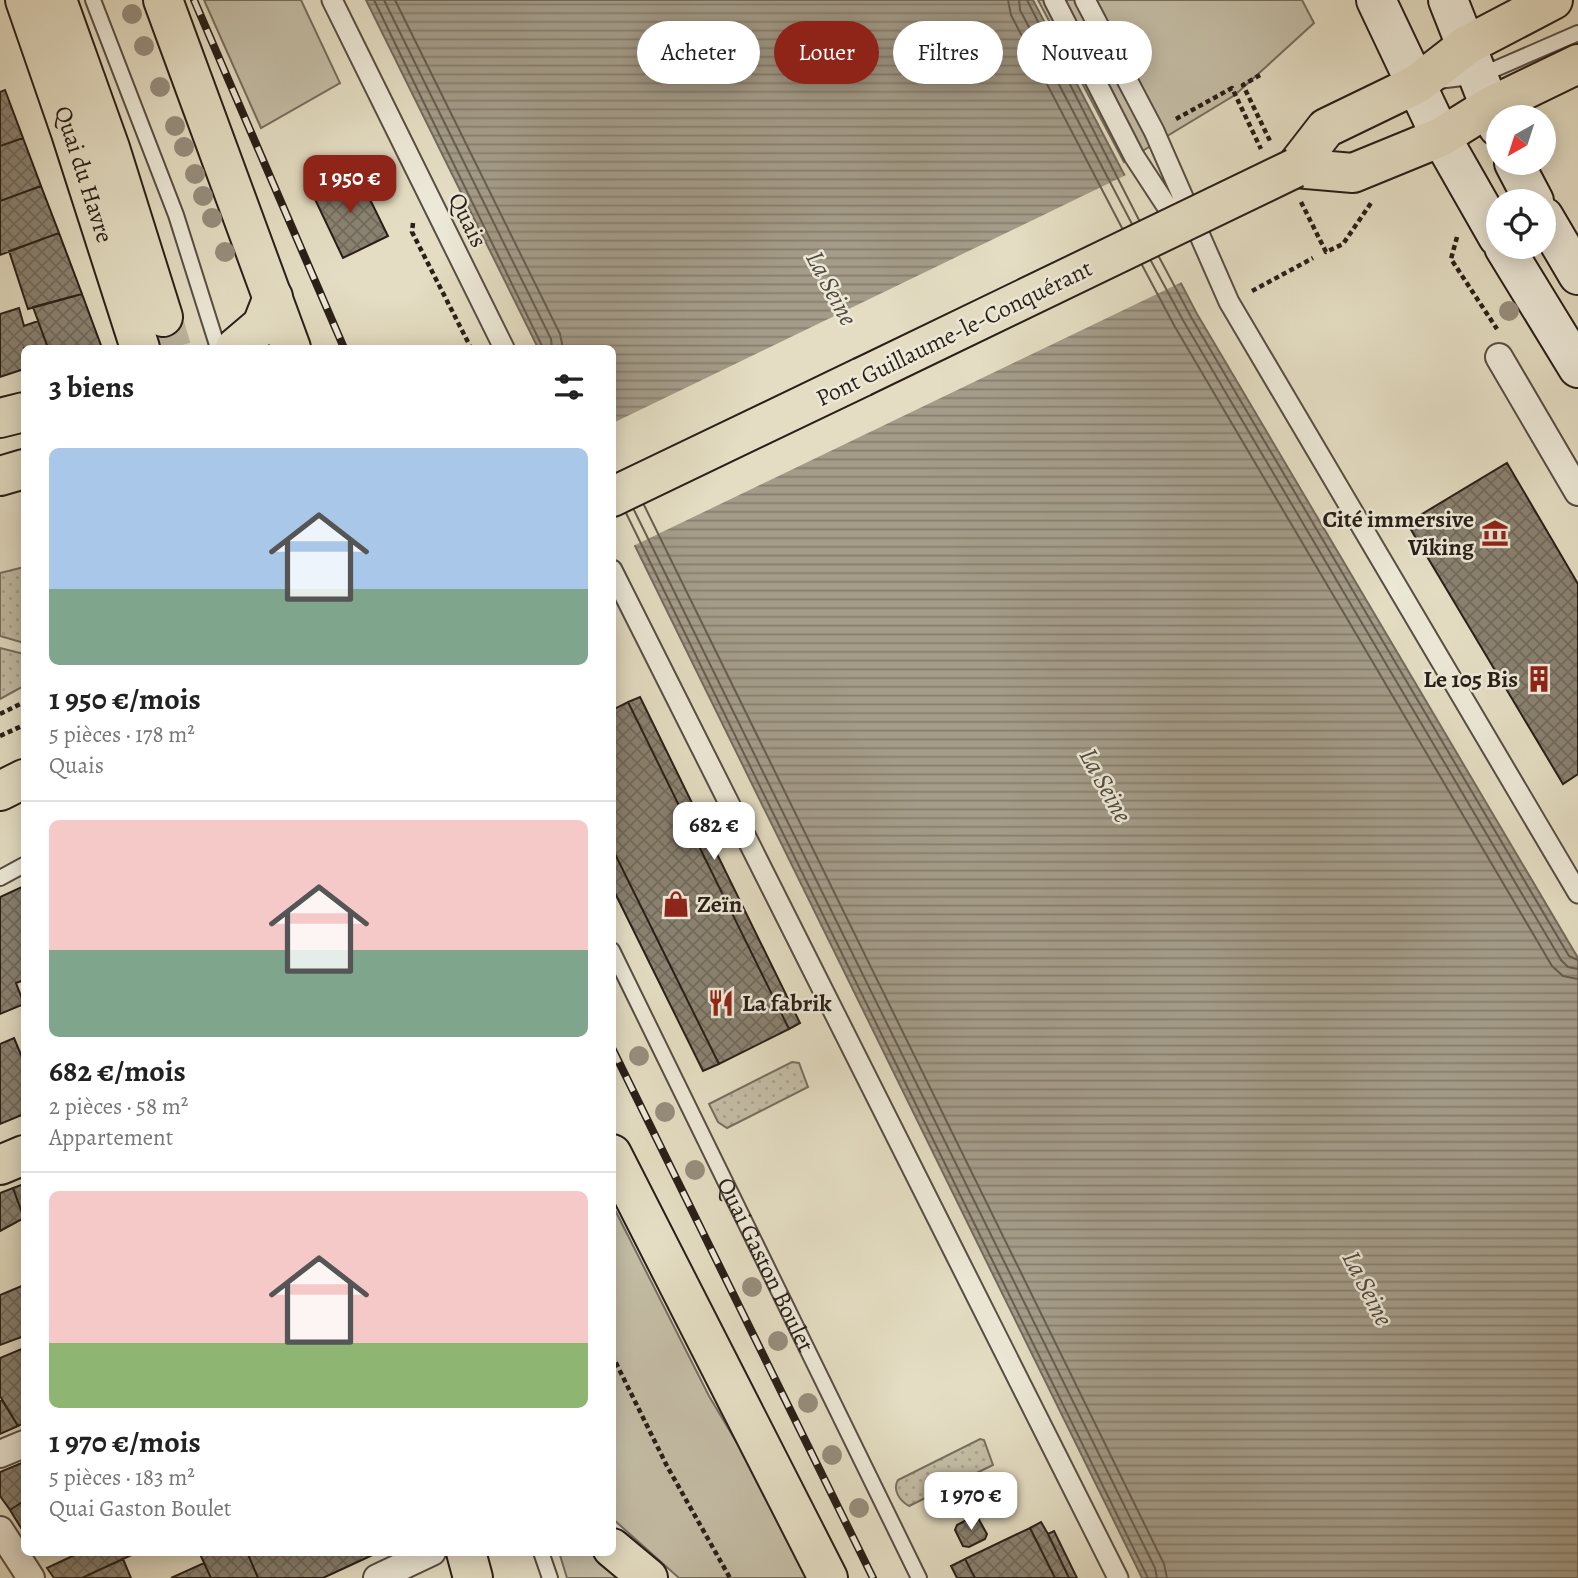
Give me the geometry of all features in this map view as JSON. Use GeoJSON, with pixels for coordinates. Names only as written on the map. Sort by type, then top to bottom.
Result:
{"type":"FeatureCollection","features":[{"type":"Feature","properties":{"kind":"main road","name":"Quai du Havre"},"geometry":{"type":"LineString","coordinates":[[25,0],[140,345]]}},
{"type":"Feature","properties":{"kind":"main road","name":"Quai du Havre"},"geometry":{"type":"LineString","coordinates":[[57,0],[110,149],[163,317]]}},
{"type":"Feature","properties":{"kind":"main road"},"geometry":{"type":"LineString","coordinates":[[163,0],[290,345]]}},
{"type":"Feature","properties":{"kind":"main road"},"geometry":{"type":"LineString","coordinates":[[1376,0],[1441,137],[1486,216]]}},
{"type":"Feature","properties":{"kind":"main road"},"geometry":{"type":"LineString","coordinates":[[1448,0],[1483,89]]}},
{"type":"Feature","properties":{"kind":"main road"},"geometry":{"type":"LineString","coordinates":[[1277,157],[1353,173],[1441,137],[1483,89],[1553,0]]}},
{"type":"Feature","properties":{"kind":"main road"},"geometry":{"type":"LineString","coordinates":[[1483,89],[1578,64]]}},
{"type":"Feature","properties":{"kind":"main road","name":"Pont Guillaume-le-Conquérant"},"geometry":{"type":"LineString","coordinates":[[616,495],[1277,157],[1326,128],[1417,84],[1483,89]]}},
{"type":"Feature","properties":{"kind":"main road"},"geometry":{"type":"LineString","coordinates":[[1556,237],[1578,275]]}},
{"type":"Feature","properties":{"kind":"main road"},"geometry":{"type":"LineString","coordinates":[[1511,259],[1578,368]]}},
{"type":"Feature","properties":{"kind":"main road"},"geometry":{"type":"LineString","coordinates":[[239,345],[262,325],[273,297]]}},
{"type":"Feature","properties":{"kind":"main road"},"geometry":{"type":"LineString","coordinates":[[0,418],[21,413]]}},
{"type":"Feature","properties":{"kind":"main road"},"geometry":{"type":"LineString","coordinates":[[0,476],[21,470]]}},
{"type":"Feature","properties":{"kind":"main road"},"geometry":{"type":"LineString","coordinates":[[0,791],[21,780]]}},
{"type":"Feature","properties":{"kind":"main road"},"geometry":{"type":"LineString","coordinates":[[0,1165],[21,1156]]}},
{"type":"Feature","properties":{"kind":"main road"},"geometry":{"type":"LineString","coordinates":[[616,1162],[828,1578]]}},
{"type":"Feature","properties":{"kind":"main road"},"geometry":{"type":"LineString","coordinates":[[616,1551],[648,1578]]}},
{"type":"Feature","properties":{"kind":"main road"},"geometry":{"type":"LineString","coordinates":[[467,1556],[473,1578]]}},
{"type":"Feature","properties":{"kind":"main road"},"geometry":{"type":"LineString","coordinates":[[495,1556],[501,1578]]}},
{"type":"Feature","properties":{"kind":"street","name":"Quais"},"geometry":{"type":"LineString","coordinates":[[332,0],[503,345]]}},
{"type":"Feature","properties":{"kind":"street"},"geometry":{"type":"LineString","coordinates":[[1054,0],[1134,156],[1229,302],[1578,893]]}},
{"type":"Feature","properties":{"kind":"street"},"geometry":{"type":"LineString","coordinates":[[1085,0],[1154,131],[1229,302]]}},
{"type":"Feature","properties":{"kind":"street"},"geometry":{"type":"LineString","coordinates":[[1499,357],[1578,492]]}},
{"type":"Feature","properties":{"kind":"street"},"geometry":{"type":"LineString","coordinates":[[616,578],[1118,1578]]}},
{"type":"Feature","properties":{"kind":"street"},"geometry":{"type":"LineString","coordinates":[[0,1454],[21,1445]]}},
{"type":"Feature","properties":{"kind":"street"},"geometry":{"type":"LineString","coordinates":[[0,1530],[31,1578]]}},
{"type":"Feature","properties":{"kind":"street"},"geometry":{"type":"LineString","coordinates":[[377,1578],[424,1556]]}},
{"type":"Feature","properties":{"kind":"lane"},"geometry":{"type":"LineString","coordinates":[[93,0],[176,215],[217,345]]}},
{"type":"Feature","properties":{"kind":"lane"},"geometry":{"type":"LineString","coordinates":[[1483,89],[1578,33]]}},
{"type":"Feature","properties":{"kind":"lane"},"geometry":{"type":"LineString","coordinates":[[0,878],[21,867]]}},
{"type":"Feature","properties":{"kind":"lane","name":"Quai Gaston Boulet"},"geometry":{"type":"LineString","coordinates":[[616,958],[919,1578]]}},
{"type":"Feature","properties":{"kind":"lane"},"geometry":{"type":"LineString","coordinates":[[542,1556],[550,1578]]}},
{"type":"Feature","properties":{"kind":"path"},"geometry":{"type":"LineString","coordinates":[[1260,75],[1243,85],[1277,157]]}},
{"type":"Feature","properties":{"kind":"path"},"geometry":{"type":"LineString","coordinates":[[1154,131],[1232,88],[1277,157]]}},
{"type":"Feature","properties":{"kind":"path"},"geometry":{"type":"LineString","coordinates":[[1305,210],[1326,252],[1342,244],[1376,197]]}},
{"type":"Feature","properties":{"kind":"path"},"geometry":{"type":"LineString","coordinates":[[1229,302],[1313,258]]}},
{"type":"Feature","properties":{"kind":"path"},"geometry":{"type":"LineString","coordinates":[[0,714],[21,704]]}},
{"type":"Feature","properties":{"kind":"path"},"geometry":{"type":"LineString","coordinates":[[0,736],[21,726]]}},
{"type":"Feature","properties":{"kind":"path"},"geometry":{"type":"LineString","coordinates":[[616,1363],[667,1466],[730,1578]]}},
{"type":"Feature","properties":{"kind":"shaded area"},"geometry":{"type":"Polygon","coordinates":[[[204,0],[301,0],[340,83],[261,128],[204,0]]]}},
{"type":"Feature","properties":{"kind":"shaded area"},"geometry":{"type":"Polygon","coordinates":[[[1038,0],[1302,0],[1314,23],[1235,95],[1124,162],[1083,84],[1152,84],[1152,21],[1049,21],[1038,0]]]}},
{"type":"Feature","properties":{"kind":"shaded area"},"geometry":{"type":"Polygon","coordinates":[[[21,568],[21,642],[0,636],[0,573],[21,568]]]}},
{"type":"Feature","properties":{"kind":"shaded area"},"geometry":{"type":"Polygon","coordinates":[[[0,648],[21,653],[21,688],[0,699],[0,648]]]}},
{"type":"Feature","properties":{"kind":"shaded area"},"geometry":{"type":"Polygon","coordinates":[[[792,1062],[799,1063],[808,1087],[727,1128],[718,1122],[709,1104],[792,1062]]]}},
{"type":"Feature","properties":{"kind":"shaded area"},"geometry":{"type":"Polygon","coordinates":[[[616,1212],[709,1396],[762,1485],[810,1578],[679,1578],[616,1522],[616,1212]]]}},
{"type":"Feature","properties":{"kind":"shaded area"},"geometry":{"type":"Polygon","coordinates":[[[980,1439],[984,1440],[993,1465],[909,1506],[900,1498],[896,1491],[898,1480],[980,1439]]]}},
{"type":"Feature","properties":{"kind":"shaded area"},"geometry":{"type":"Polygon","coordinates":[[[560,1556],[603,1556],[626,1578],[567,1578],[560,1556]]]}},
{"type":"Feature","properties":{"kind":"water","name":"La Seine"},"geometry":{"type":"Polygon","coordinates":[[[366,0],[1033,0],[1044,21],[1017,21],[1017,84],[1077,84],[1197,314],[1578,958],[1578,1578],[1142,1578],[616,507],[616,345],[537,345],[366,0]]]}},
{"type":"Feature","properties":{"kind":"pier"},"geometry":{"type":"Polygon","coordinates":[[[1128,174],[1184,281],[631,547],[616,517],[616,422],[1128,174]]]}},
{"type":"Feature","properties":{"kind":"building"},"geometry":{"type":"Polygon","coordinates":[[[5,90],[23,138],[0,146],[0,92],[5,90]]]}},
{"type":"Feature","properties":{"kind":"building"},"geometry":{"type":"Polygon","coordinates":[[[23,138],[41,186],[0,201],[0,146],[23,138]]]}},
{"type":"Feature","properties":{"kind":"building"},"geometry":{"type":"Polygon","coordinates":[[[356,171],[388,236],[343,258],[312,193],[356,171]]]}},
{"type":"Feature","properties":{"kind":"building"},"geometry":{"type":"Polygon","coordinates":[[[41,186],[59,233],[0,255],[0,201],[41,186]]]}},
{"type":"Feature","properties":{"kind":"building"},"geometry":{"type":"Polygon","coordinates":[[[59,233],[82,294],[28,309],[9,251],[59,233]]]}},
{"type":"Feature","properties":{"kind":"building"},"geometry":{"type":"Polygon","coordinates":[[[82,294],[101,345],[47,345],[33,307],[82,294]]]}},
{"type":"Feature","properties":{"kind":"building"},"geometry":{"type":"Polygon","coordinates":[[[19,308],[24,326],[38,321],[47,345],[21,345],[21,370],[0,377],[0,314],[19,308]]]}},
{"type":"Feature","properties":{"kind":"building","name":"Le 105 Bis"},"geometry":{"type":"Polygon","coordinates":[[[1507,463],[1578,584],[1578,774],[1563,784],[1407,523],[1507,463]]]}},
{"type":"Feature","properties":{"kind":"building"},"geometry":{"type":"Polygon","coordinates":[[[640,697],[800,1023],[789,1029],[628,702],[640,697]]]}},
{"type":"Feature","properties":{"kind":"building"},"geometry":{"type":"Polygon","coordinates":[[[628,702],[789,1029],[719,1064],[616,856],[616,708],[628,702]]]}},
{"type":"Feature","properties":{"kind":"building"},"geometry":{"type":"Polygon","coordinates":[[[616,856],[719,1064],[703,1071],[616,895],[616,856]]]}},
{"type":"Feature","properties":{"kind":"building"},"geometry":{"type":"Polygon","coordinates":[[[21,887],[21,981],[16,983],[21,1005],[0,1014],[0,897],[21,887]]]}},
{"type":"Feature","properties":{"kind":"building"},"geometry":{"type":"Polygon","coordinates":[[[14,1038],[21,1055],[21,1115],[0,1124],[0,1044],[14,1038]]]}},
{"type":"Feature","properties":{"kind":"building"},"geometry":{"type":"Polygon","coordinates":[[[21,1185],[21,1210],[13,1188],[21,1185]]]}},
{"type":"Feature","properties":{"kind":"building"},"geometry":{"type":"Polygon","coordinates":[[[13,1188],[21,1210],[21,1220],[0,1231],[0,1193],[13,1188]]]}},
{"type":"Feature","properties":{"kind":"building"},"geometry":{"type":"Polygon","coordinates":[[[21,1286],[21,1337],[0,1345],[0,1295],[21,1286]]]}},
{"type":"Feature","properties":{"kind":"building"},"geometry":{"type":"Polygon","coordinates":[[[21,1349],[21,1424],[18,1426],[0,1396],[0,1358],[21,1349]]]}},
{"type":"Feature","properties":{"kind":"building"},"geometry":{"type":"Polygon","coordinates":[[[2,1400],[18,1426],[0,1434],[0,1401],[2,1400]]]}},
{"type":"Feature","properties":{"kind":"building"},"geometry":{"type":"Polygon","coordinates":[[[21,1463],[21,1503],[10,1510],[0,1496],[0,1472],[21,1463]]]}},
{"type":"Feature","properties":{"kind":"building"},"geometry":{"type":"Polygon","coordinates":[[[21,1503],[21,1528],[10,1510],[21,1503]]]}},
{"type":"Feature","properties":{"kind":"building"},"geometry":{"type":"Polygon","coordinates":[[[974,1516],[987,1534],[985,1539],[969,1547],[963,1546],[955,1530],[957,1525],[974,1516]]]}},
{"type":"Feature","properties":{"kind":"building"},"geometry":{"type":"Polygon","coordinates":[[[1041,1522],[1069,1578],[1055,1578],[1030,1528],[1041,1522]]]}},
{"type":"Feature","properties":{"kind":"building"},"geometry":{"type":"Polygon","coordinates":[[[1030,1528],[1055,1578],[975,1578],[965,1559],[1030,1528]]]}},
{"type":"Feature","properties":{"kind":"building"},"geometry":{"type":"Polygon","coordinates":[[[1054,1531],[1077,1578],[1069,1578],[1048,1534],[1054,1531]]]}},
{"type":"Feature","properties":{"kind":"building"},"geometry":{"type":"Polygon","coordinates":[[[72,1556],[129,1556],[82,1578],[54,1578],[47,1568],[72,1556]]]}},
{"type":"Feature","properties":{"kind":"building"},"geometry":{"type":"Polygon","coordinates":[[[201,1556],[249,1556],[258,1578],[211,1578],[201,1556]]]}},
{"type":"Feature","properties":{"kind":"building"},"geometry":{"type":"Polygon","coordinates":[[[249,1556],[370,1556],[323,1578],[258,1578],[249,1556]]]}},
{"type":"Feature","properties":{"kind":"building"},"geometry":{"type":"Polygon","coordinates":[[[123,1559],[131,1578],[82,1578],[112,1564],[123,1559]]]}},
{"type":"Feature","properties":{"kind":"building"},"geometry":{"type":"Polygon","coordinates":[[[965,1559],[975,1578],[957,1578],[951,1566],[965,1559]]]}},
{"type":"Feature","properties":{"kind":"building"},"geometry":{"type":"Polygon","coordinates":[[[204,1563],[211,1578],[171,1578],[204,1563]]]}},
{"type":"Feature","properties":{"kind":"tunnel"},"geometry":{"type":"LineString","coordinates":[[163,317],[171,345]]}},
{"type":"Feature","properties":{"kind":"railway"},"geometry":{"type":"LineString","coordinates":[[194,0],[343,345]]}},
{"type":"Feature","properties":{"kind":"railway"},"geometry":{"type":"LineString","coordinates":[[616,1056],[873,1578]]}},
{"type":"Feature","properties":{"kind":"place","name":"Cité immersive Viking"},"geometry":{"type":"Point","coordinates":[1495,533]}},
{"type":"Feature","properties":{"kind":"place","name":"Le 105 Bis"},"geometry":{"type":"Point","coordinates":[1539,679]}},
{"type":"Feature","properties":{"kind":"place","name":"Zeïn"},"geometry":{"type":"Point","coordinates":[676,904]}},
{"type":"Feature","properties":{"kind":"place","name":"La fabrik"},"geometry":{"type":"Point","coordinates":[721,1003]}}]}
